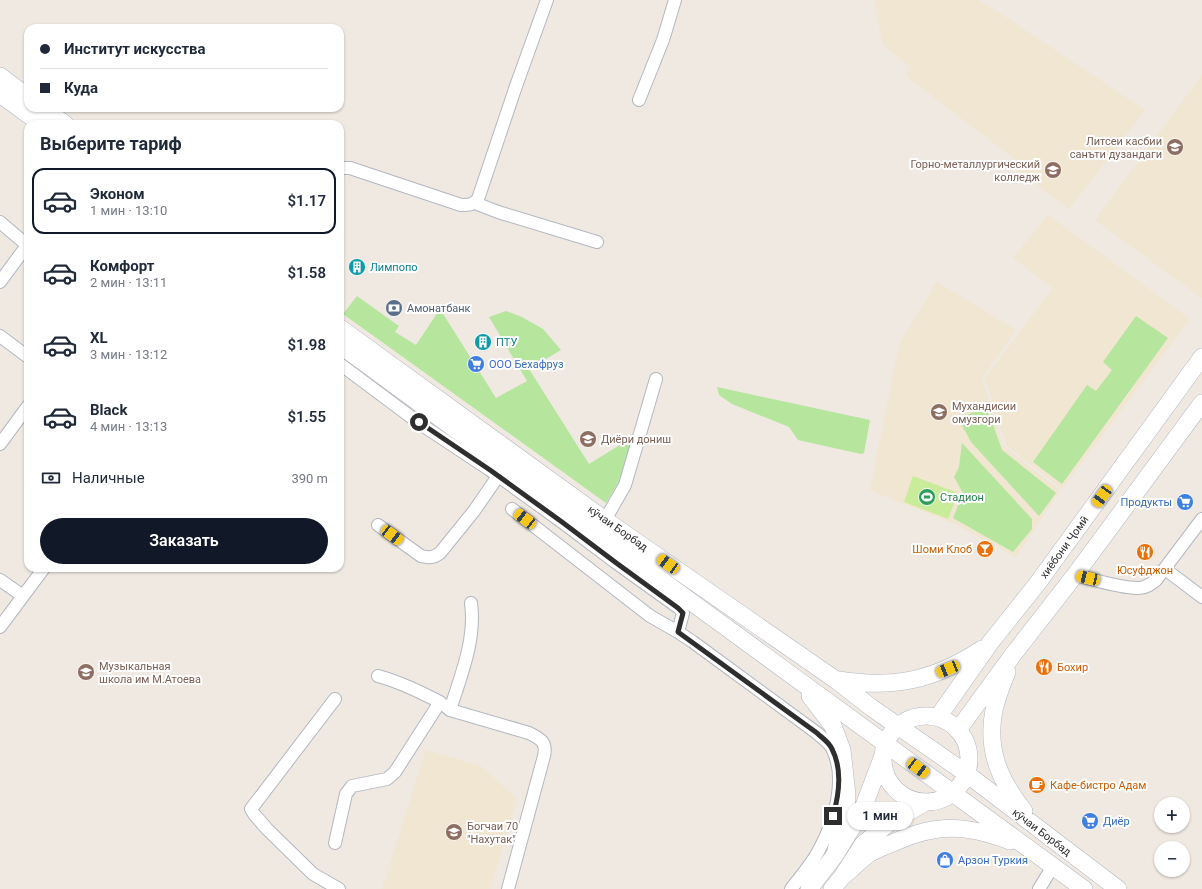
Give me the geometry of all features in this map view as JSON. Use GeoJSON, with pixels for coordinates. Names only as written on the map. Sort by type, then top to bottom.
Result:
{"type":"FeatureCollection","features":[{"type":"Feature","properties":{"kind":"main road"},"geometry":{"type":"LineString","coordinates":[[0,76],[24,94]]}},
{"type":"Feature","properties":{"kind":"main road"},"geometry":{"type":"LineString","coordinates":[[0,94],[24,112]]}},
{"type":"Feature","properties":{"kind":"main road"},"geometry":{"type":"LineString","coordinates":[[25,112],[36,120]]}},
{"type":"Feature","properties":{"kind":"main road"},"geometry":{"type":"LineString","coordinates":[[48,112],[60,120]]}},
{"type":"Feature","properties":{"kind":"main road","name":"кӯчаи Борбад"},"geometry":{"type":"LineString","coordinates":[[344,331],[605,520],[836,680],[898,726],[967,774],[1118,889]]}},
{"type":"Feature","properties":{"kind":"main road","name":"кӯчаи Борбад"},"geometry":{"type":"LineString","coordinates":[[344,348],[501,471],[800,682],[884,750],[952,793],[1084,889]]}},
{"type":"Feature","properties":{"kind":"main road","name":"хиёбони Ҷомӣ"},"geometry":{"type":"LineString","coordinates":[[938,717],[990,643],[1038,584],[1202,357]]}},
{"type":"Feature","properties":{"kind":"main road"},"geometry":{"type":"LineString","coordinates":[[958,730],[1202,403]]}},
{"type":"Feature","properties":{"kind":"main road"},"geometry":{"type":"LineString","coordinates":[[836,680],[855,683],[887,684],[910,681],[948,669],[967,659],[990,643]]}},
{"type":"Feature","properties":{"kind":"main road"},"geometry":{"type":"LineString","coordinates":[[1012,656],[994,710],[992,742],[994,756],[1000,773],[1011,794],[1038,828]]}},
{"type":"Feature","properties":{"kind":"main road"},"geometry":{"type":"LineString","coordinates":[[800,682],[833,726],[834,741],[842,750],[843,795],[846,808],[835,855]]}},
{"type":"Feature","properties":{"kind":"main road"},"geometry":{"type":"LineString","coordinates":[[814,883],[835,855],[862,811],[890,734],[898,726],[910,718],[924,715],[938,717],[949,722],[958,730],[965,741],[968,753],[967,774],[959,786],[952,793],[940,799],[926,802],[889,823],[863,844],[836,885]]}},
{"type":"Feature","properties":{"kind":"main road"},"geometry":{"type":"LineString","coordinates":[[884,750],[885,771],[891,784],[901,794],[913,800],[926,802]]}},
{"type":"Feature","properties":{"kind":"main road"},"geometry":{"type":"LineString","coordinates":[[836,885],[870,853],[908,836],[937,829],[971,829],[996,836],[1030,849]]}},
{"type":"Feature","properties":{"kind":"street"},"geometry":{"type":"LineString","coordinates":[[344,168],[350,168],[461,205],[470,205],[475,203],[478,199],[547,0]]}},
{"type":"Feature","properties":{"kind":"street"},"geometry":{"type":"LineString","coordinates":[[639,100],[663,40],[675,0]]}},
{"type":"Feature","properties":{"kind":"street"},"geometry":{"type":"LineString","coordinates":[[475,203],[498,212],[597,242]]}},
{"type":"Feature","properties":{"kind":"street"},"geometry":{"type":"LineString","coordinates":[[0,222],[24,241]]}},
{"type":"Feature","properties":{"kind":"street"},"geometry":{"type":"LineString","coordinates":[[0,282],[24,249]]}},
{"type":"Feature","properties":{"kind":"street"},"geometry":{"type":"LineString","coordinates":[[0,336],[24,354]]}},
{"type":"Feature","properties":{"kind":"street"},"geometry":{"type":"LineString","coordinates":[[344,367],[419,422],[501,471],[562,522],[678,608],[683,613],[678,632]]}},
{"type":"Feature","properties":{"kind":"street"},"geometry":{"type":"LineString","coordinates":[[605,520],[626,485],[656,379]]}},
{"type":"Feature","properties":{"kind":"street"},"geometry":{"type":"LineString","coordinates":[[0,444],[24,411]]}},
{"type":"Feature","properties":{"kind":"street"},"geometry":{"type":"LineString","coordinates":[[378,525],[421,556],[427,558],[435,556],[440,553],[474,511],[501,471]]}},
{"type":"Feature","properties":{"kind":"street"},"geometry":{"type":"LineString","coordinates":[[512,509],[650,616],[678,632],[817,733],[834,741]]}},
{"type":"Feature","properties":{"kind":"street"},"geometry":{"type":"LineString","coordinates":[[1074,575],[1128,587],[1140,588],[1147,586],[1156,580],[1202,519]]}},
{"type":"Feature","properties":{"kind":"street"},"geometry":{"type":"LineString","coordinates":[[1165,569],[1202,596]]}},
{"type":"Feature","properties":{"kind":"street"},"geometry":{"type":"LineString","coordinates":[[0,627],[41,572]]}},
{"type":"Feature","properties":{"kind":"street"},"geometry":{"type":"LineString","coordinates":[[0,580],[23,596]]}},
{"type":"Feature","properties":{"kind":"street"},"geometry":{"type":"LineString","coordinates":[[450,710],[470,646],[472,631],[471,603]]}},
{"type":"Feature","properties":{"kind":"street"},"geometry":{"type":"LineString","coordinates":[[378,676],[405,686],[440,702],[450,710],[529,733],[539,738],[543,742],[545,749],[508,889]]}},
{"type":"Feature","properties":{"kind":"street"},"geometry":{"type":"LineString","coordinates":[[335,699],[251,809],[267,829],[313,874],[339,889]]}},
{"type":"Feature","properties":{"kind":"street"},"geometry":{"type":"LineString","coordinates":[[335,843],[346,794],[352,786],[387,779],[395,772],[440,702]]}},
{"type":"Feature","properties":{"kind":"street"},"geometry":{"type":"LineString","coordinates":[[791,889],[818,853],[826,838],[833,816],[843,795]]}},
{"type":"Feature","properties":{"kind":"street"},"geometry":{"type":"LineString","coordinates":[[1039,889],[1053,866]]}},
{"type":"Feature","properties":{"kind":"street"},"geometry":{"type":"LineString","coordinates":[[814,883],[836,885]]}},
{"type":"Feature","properties":{"kind":"shaded area"},"geometry":{"type":"Polygon","coordinates":[[[874,0],[978,0],[1145,110],[1069,209],[1012,167],[1016,160],[906,76],[910,67],[883,45],[874,0]]]}},
{"type":"Feature","properties":{"kind":"shaded area","name":"Литсеи касбии санъти дузандаги"},"geometry":{"type":"Polygon","coordinates":[[[1202,75],[1202,298],[1095,220],[1202,75]]]}},
{"type":"Feature","properties":{"kind":"shaded area"},"geometry":{"type":"Polygon","coordinates":[[[1048,215],[1190,319],[1062,489],[1006,445],[985,378],[1053,288],[1013,258],[1048,215]]]}},
{"type":"Feature","properties":{"kind":"shaded area","name":"Мухандисии омузгори"},"geometry":{"type":"Polygon","coordinates":[[[937,282],[1016,330],[982,378],[1003,446],[1060,490],[1016,557],[954,524],[870,490],[899,344],[937,282]]]}},
{"type":"Feature","properties":{"kind":"shaded area","name":"Богчаи 70 \"Нахутак\""},"geometry":{"type":"Polygon","coordinates":[[[426,750],[481,766],[517,799],[490,889],[382,889],[426,750]]]}},
{"type":"Feature","properties":{"kind":"green space"},"geometry":{"type":"Polygon","coordinates":[[[357,296],[399,326],[395,332],[416,345],[440,309],[496,398],[527,381],[489,317],[506,311],[522,317],[543,329],[561,350],[529,369],[589,464],[628,440],[633,442],[619,481],[606,503],[344,315],[357,296]]]}},
{"type":"Feature","properties":{"kind":"green space"},"geometry":{"type":"Polygon","coordinates":[[[1136,316],[1168,338],[1062,484],[1033,462],[1087,385],[1096,391],[1112,370],[1103,362],[1136,316]]]}},
{"type":"Feature","properties":{"kind":"green space"},"geometry":{"type":"Polygon","coordinates":[[[717,387],[870,420],[864,453],[861,454],[798,440],[789,427],[732,404],[719,395],[717,387]]]}},
{"type":"Feature","properties":{"kind":"green space"},"geometry":{"type":"Polygon","coordinates":[[[987,408],[1002,450],[1056,493],[1039,516],[971,442],[962,425],[963,416],[987,408]]]}},
{"type":"Feature","properties":{"kind":"green space"},"geometry":{"type":"Polygon","coordinates":[[[962,443],[1032,519],[1032,529],[1013,552],[953,518],[963,493],[954,477],[959,467],[962,443]]]}},
{"type":"Feature","properties":{"kind":"green space"},"geometry":{"type":"Polygon","coordinates":[[[913,476],[958,493],[948,519],[904,502],[913,476]]]}},
{"type":"Feature","properties":{"kind":"place","name":"Литсеи касбии санъти дузандаги"},"geometry":{"type":"Point","coordinates":[1175,147]}},
{"type":"Feature","properties":{"kind":"place","name":"Горно-металлургический колледж"},"geometry":{"type":"Point","coordinates":[1053,170]}},
{"type":"Feature","properties":{"kind":"place","name":"Лимпопо"},"geometry":{"type":"Point","coordinates":[357,267]}},
{"type":"Feature","properties":{"kind":"place","name":"Амонатбанк"},"geometry":{"type":"Point","coordinates":[394,308]}},
{"type":"Feature","properties":{"kind":"place","name":"ПТУ"},"geometry":{"type":"Point","coordinates":[483,342]}},
{"type":"Feature","properties":{"kind":"place","name":"ООО Бехафруз"},"geometry":{"type":"Point","coordinates":[476,364]}},
{"type":"Feature","properties":{"kind":"place","name":"Мухандисии омузгори"},"geometry":{"type":"Point","coordinates":[939,412]}},
{"type":"Feature","properties":{"kind":"place","name":"Диёри дониш"},"geometry":{"type":"Point","coordinates":[588,439]}},
{"type":"Feature","properties":{"kind":"place","name":"Стадион"},"geometry":{"type":"Point","coordinates":[927,497]}},
{"type":"Feature","properties":{"kind":"place","name":"Продукты"},"geometry":{"type":"Point","coordinates":[1185,502]}},
{"type":"Feature","properties":{"kind":"place","name":"Шоми Клоб"},"geometry":{"type":"Point","coordinates":[985,549]}},
{"type":"Feature","properties":{"kind":"place","name":"Юсуфджон"},"geometry":{"type":"Point","coordinates":[1145,552]}},
{"type":"Feature","properties":{"kind":"place","name":"Бохир"},"geometry":{"type":"Point","coordinates":[1044,667]}},
{"type":"Feature","properties":{"kind":"place","name":"Музыкальная школа им М.Атоева"},"geometry":{"type":"Point","coordinates":[86,672]}},
{"type":"Feature","properties":{"kind":"place","name":"Кафе-бистро Адам"},"geometry":{"type":"Point","coordinates":[1037,785]}},
{"type":"Feature","properties":{"kind":"place","name":"Диëр"},"geometry":{"type":"Point","coordinates":[1090,821]}},
{"type":"Feature","properties":{"kind":"place","name":"Богчаи 70 \"Нахутак\""},"geometry":{"type":"Point","coordinates":[454,832]}},
{"type":"Feature","properties":{"kind":"place","name":"Арзон Туркия"},"geometry":{"type":"Point","coordinates":[945,860]}},
{"type":"Feature","properties":{"kind":"route"},"geometry":{"type":"LineString","coordinates":[[419,422],[490,470],[678,608],[683,613],[678,632],[824,739],[832,748],[838,774],[838,799],[833,816]]}}]}
